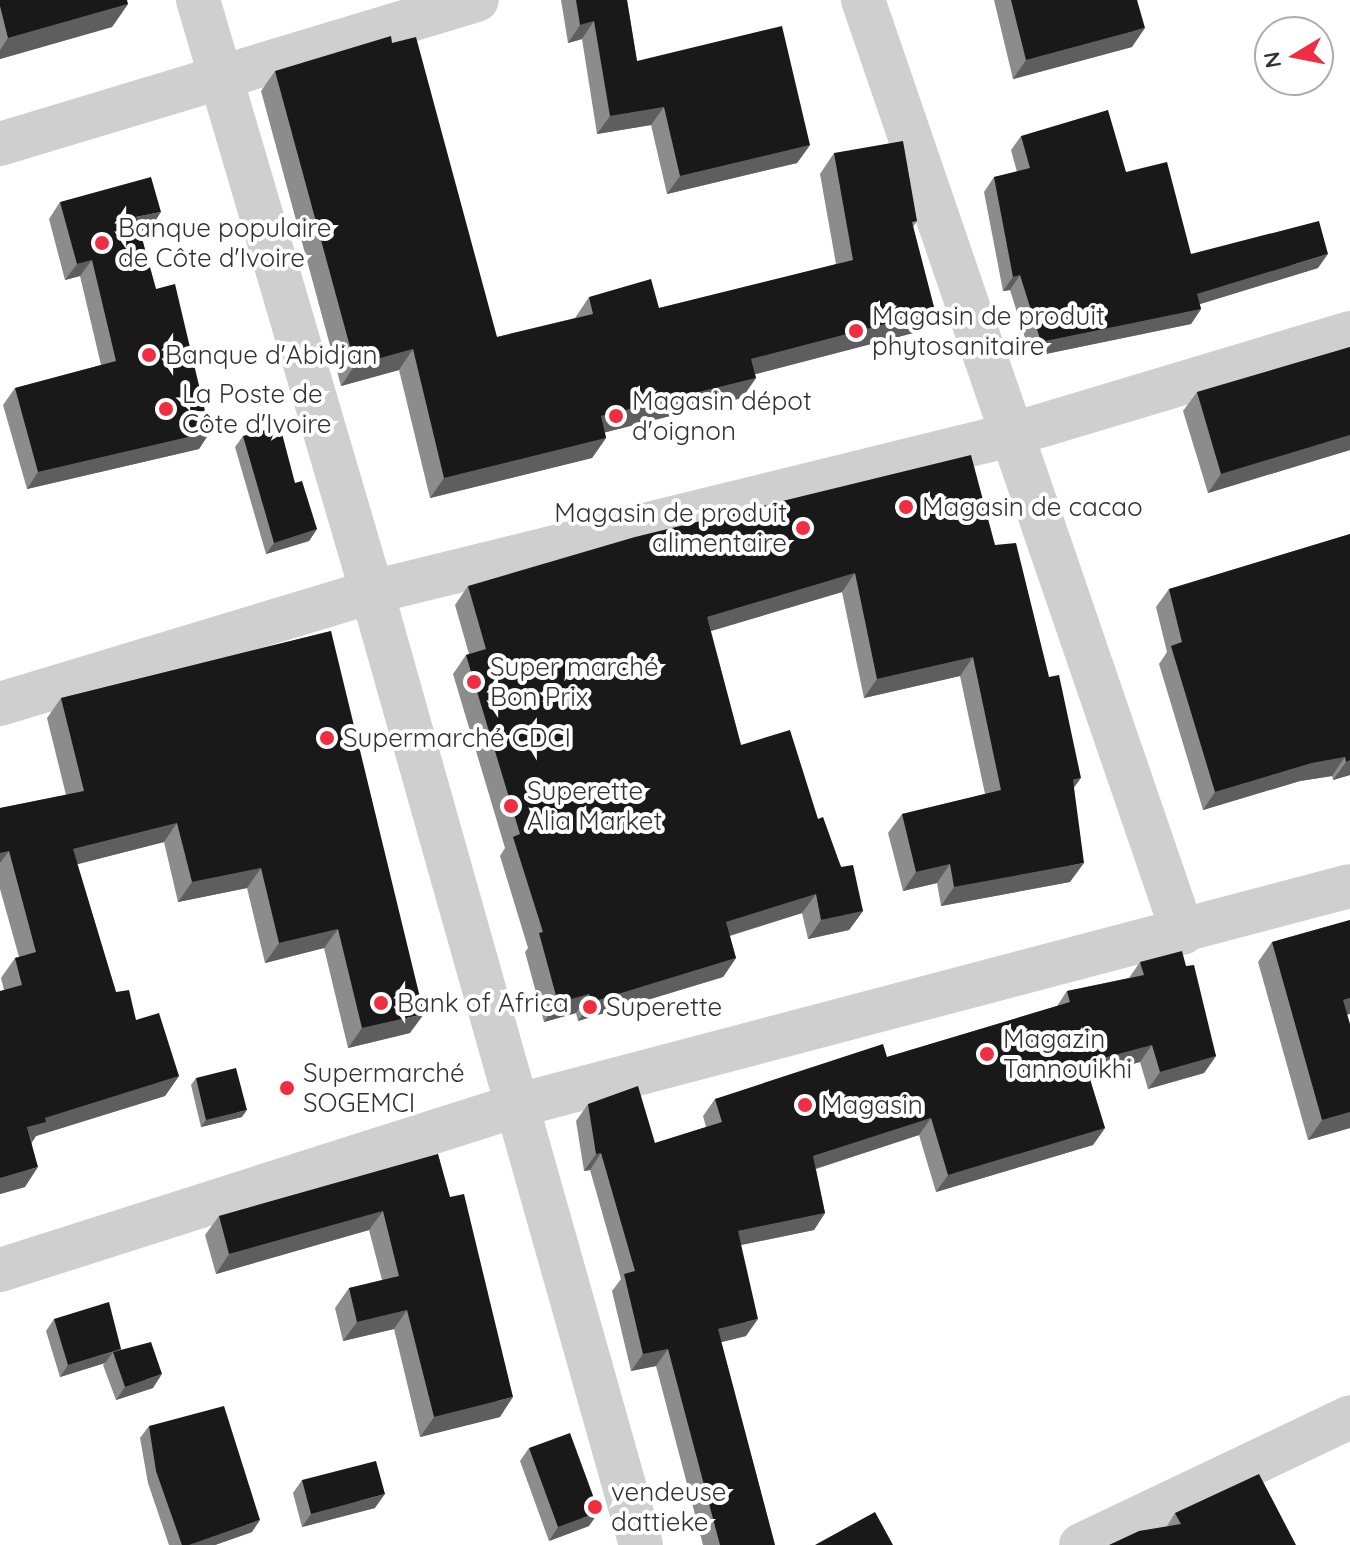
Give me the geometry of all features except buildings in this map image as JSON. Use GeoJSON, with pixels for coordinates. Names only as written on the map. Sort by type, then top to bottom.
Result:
{"type":"FeatureCollection","features":[{"type":"Feature","properties":{"kind":"street"},"geometry":{"type":"LineString","coordinates":[[198,0],[372,592],[641,1545]]}},
{"type":"Feature","properties":{"kind":"street"},"geometry":{"type":"LineString","coordinates":[[0,144],[218,74],[477,0]]}},
{"type":"Feature","properties":{"kind":"street"},"geometry":{"type":"LineString","coordinates":[[863,0],[1183,933]]}},
{"type":"Feature","properties":{"kind":"street"},"geometry":{"type":"LineString","coordinates":[[0,704],[372,592],[1010,435],[1350,333]]}},
{"type":"Feature","properties":{"kind":"street"},"geometry":{"type":"LineString","coordinates":[[0,1270],[515,1106],[1183,933],[1350,886]]}},
{"type":"Feature","properties":{"kind":"street"},"geometry":{"type":"LineString","coordinates":[[1081,1545],[1350,1417]]}},
{"type":"Feature","properties":{"kind":"place","name":"Banque populaire de Côte d'Ivoire"},"geometry":{"type":"Point","coordinates":[102,243]}},
{"type":"Feature","properties":{"kind":"place","name":"Magasin de produit phytosanitaire"},"geometry":{"type":"Point","coordinates":[856,331]}},
{"type":"Feature","properties":{"kind":"place","name":"Banque d'Abidjan"},"geometry":{"type":"Point","coordinates":[149,355]}},
{"type":"Feature","properties":{"kind":"place","name":"La Poste de Côte d'Ivoire"},"geometry":{"type":"Point","coordinates":[166,409]}},
{"type":"Feature","properties":{"kind":"place","name":"Magasin dépot d'oignon"},"geometry":{"type":"Point","coordinates":[616,416]}},
{"type":"Feature","properties":{"kind":"place","name":"Magasin de cacao"},"geometry":{"type":"Point","coordinates":[906,507]}},
{"type":"Feature","properties":{"kind":"place","name":"Magasin de produit alimentaire"},"geometry":{"type":"Point","coordinates":[803,528]}},
{"type":"Feature","properties":{"kind":"place","name":"Super marché Bon Prix"},"geometry":{"type":"Point","coordinates":[474,682]}},
{"type":"Feature","properties":{"kind":"place","name":"Supermarché CDCI"},"geometry":{"type":"Point","coordinates":[327,738]}},
{"type":"Feature","properties":{"kind":"place","name":"Superette Alia Market"},"geometry":{"type":"Point","coordinates":[511,806]}},
{"type":"Feature","properties":{"kind":"place","name":"Bank of Africa"},"geometry":{"type":"Point","coordinates":[381,1003]}},
{"type":"Feature","properties":{"kind":"place","name":"Superette"},"geometry":{"type":"Point","coordinates":[590,1007]}},
{"type":"Feature","properties":{"kind":"place","name":"Magazin Tannouikhi"},"geometry":{"type":"Point","coordinates":[987,1054]}},
{"type":"Feature","properties":{"kind":"place","name":"Supermarché SOGEMCI"},"geometry":{"type":"Point","coordinates":[287,1088]}},
{"type":"Feature","properties":{"kind":"place","name":"Magasin"},"geometry":{"type":"Point","coordinates":[805,1105]}},
{"type":"Feature","properties":{"kind":"place","name":"vendeuse dattieke"},"geometry":{"type":"Point","coordinates":[595,1507]}}]}
